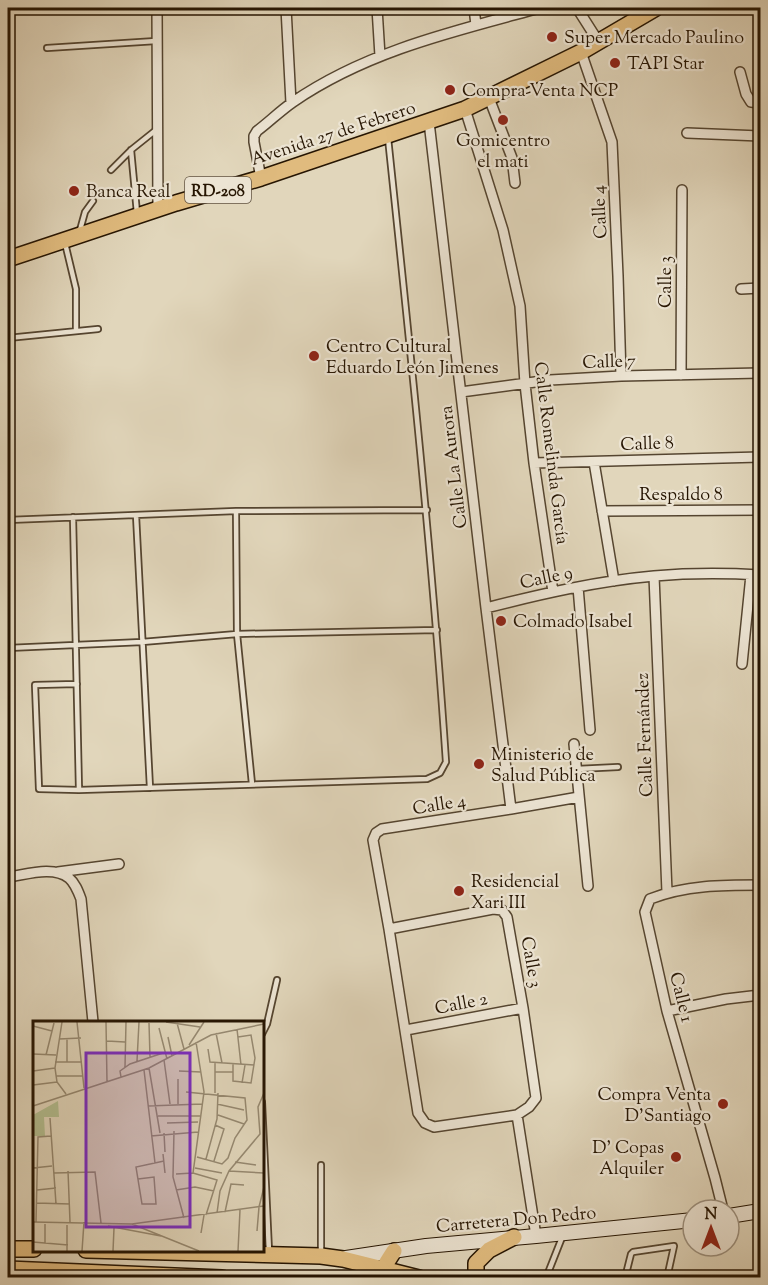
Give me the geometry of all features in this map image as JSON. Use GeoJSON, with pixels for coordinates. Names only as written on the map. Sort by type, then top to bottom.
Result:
{"type":"FeatureCollection","features":[{"type":"Feature","properties":{"kind":"main road","name":"Avenida 27 de Febrero"},"geometry":{"type":"LineString","coordinates":[[8,259],[158,209],[261,178],[465,109],[581,52],[640,12],[656,8]]}},
{"type":"Feature","properties":{"kind":"main road"},"geometry":{"type":"LineString","coordinates":[[465,1278],[476,1270],[489,1250],[514,1237]]}},
{"type":"Feature","properties":{"kind":"main road"},"geometry":{"type":"LineString","coordinates":[[8,1249],[33,1249]]}},
{"type":"Feature","properties":{"kind":"main road"},"geometry":{"type":"LineString","coordinates":[[382,1273],[394,1251]]}},
{"type":"Feature","properties":{"kind":"main road"},"geometry":{"type":"LineString","coordinates":[[192,1252],[321,1256],[343,1259],[382,1273],[419,1278]]}},
{"type":"Feature","properties":{"kind":"main road"},"geometry":{"type":"LineString","coordinates":[[8,1269],[71,1274],[215,1277]]}},
{"type":"Feature","properties":{"kind":"street"},"geometry":{"type":"LineString","coordinates":[[157,8],[158,209]]}},
{"type":"Feature","properties":{"kind":"street"},"geometry":{"type":"LineString","coordinates":[[286,8],[291,103]]}},
{"type":"Feature","properties":{"kind":"street"},"geometry":{"type":"LineString","coordinates":[[377,8],[380,56]]}},
{"type":"Feature","properties":{"kind":"street"},"geometry":{"type":"LineString","coordinates":[[474,8],[476,25]]}},
{"type":"Feature","properties":{"kind":"street"},"geometry":{"type":"LineString","coordinates":[[261,178],[254,136],[291,103],[331,78],[412,44],[540,8]]}},
{"type":"Feature","properties":{"kind":"street"},"geometry":{"type":"LineString","coordinates":[[576,8],[598,41]]}},
{"type":"Feature","properties":{"kind":"street","name":"Calle 4"},"geometry":{"type":"LineString","coordinates":[[581,52],[612,142],[621,376]]}},
{"type":"Feature","properties":{"kind":"street"},"geometry":{"type":"LineString","coordinates":[[740,72],[746,94],[751,102],[760,103]]}},
{"type":"Feature","properties":{"kind":"street"},"geometry":{"type":"LineString","coordinates":[[489,98],[512,158],[515,183]]}},
{"type":"Feature","properties":{"kind":"street","name":"Calle Romelinda García"},"geometry":{"type":"LineString","coordinates":[[465,109],[503,230],[518,294],[534,463],[553,592]]}},
{"type":"Feature","properties":{"kind":"street","name":"Calle La Aurora"},"geometry":{"type":"LineString","coordinates":[[429,122],[511,809]]}},
{"type":"Feature","properties":{"kind":"street"},"geometry":{"type":"LineString","coordinates":[[687,133],[760,136]]}},
{"type":"Feature","properties":{"kind":"street","name":"Calle 3"},"geometry":{"type":"LineString","coordinates":[[681,375],[682,190]]}},
{"type":"Feature","properties":{"kind":"street"},"geometry":{"type":"LineString","coordinates":[[741,289],[760,288]]}},
{"type":"Feature","properties":{"kind":"street","name":"Calle 7"},"geometry":{"type":"LineString","coordinates":[[461,392],[550,380],[760,373]]}},
{"type":"Feature","properties":{"kind":"street","name":"Calle 8"},"geometry":{"type":"LineString","coordinates":[[534,463],[760,457]]}},
{"type":"Feature","properties":{"kind":"street"},"geometry":{"type":"LineString","coordinates":[[594,462],[614,581]]}},
{"type":"Feature","properties":{"kind":"street","name":"Respaldo 8"},"geometry":{"type":"LineString","coordinates":[[602,511],[760,510]]}},
{"type":"Feature","properties":{"kind":"street"},"geometry":{"type":"LineString","coordinates":[[654,576],[756,575],[742,664]]}},
{"type":"Feature","properties":{"kind":"street","name":"Calle 9"},"geometry":{"type":"LineString","coordinates":[[486,608],[578,587],[654,576]]}},
{"type":"Feature","properties":{"kind":"street","name":"Calle Fernández"},"geometry":{"type":"LineString","coordinates":[[654,576],[667,892]]}},
{"type":"Feature","properties":{"kind":"street"},"geometry":{"type":"LineString","coordinates":[[578,587],[590,730]]}},
{"type":"Feature","properties":{"kind":"street"},"geometry":{"type":"LineString","coordinates":[[574,744],[588,886]]}},
{"type":"Feature","properties":{"kind":"street","name":"Calle 4"},"geometry":{"type":"LineString","coordinates":[[389,928],[373,840],[376,833],[382,829],[579,797]]}},
{"type":"Feature","properties":{"kind":"street"},"geometry":{"type":"LineString","coordinates":[[8,877],[118,864]]}},
{"type":"Feature","properties":{"kind":"street"},"geometry":{"type":"LineString","coordinates":[[56,872],[68,877],[76,887],[81,899],[93,1021]]}},
{"type":"Feature","properties":{"kind":"street"},"geometry":{"type":"LineString","coordinates":[[667,892],[694,888],[760,885]]}},
{"type":"Feature","properties":{"kind":"street","name":"Calle 1"},"geometry":{"type":"LineString","coordinates":[[667,892],[650,899],[645,912],[667,1011],[720,1198]]}},
{"type":"Feature","properties":{"kind":"street","name":"Calle 3"},"geometry":{"type":"LineString","coordinates":[[389,928],[493,909],[502,910],[507,917],[536,1098],[529,1107],[517,1115]]}},
{"type":"Feature","properties":{"kind":"street"},"geometry":{"type":"LineString","coordinates":[[389,928],[418,1113],[426,1123],[434,1127],[517,1115],[536,1236]]}},
{"type":"Feature","properties":{"kind":"street"},"geometry":{"type":"LineString","coordinates":[[667,1011],[726,999],[760,995]]}},
{"type":"Feature","properties":{"kind":"street","name":"Calle 2"},"geometry":{"type":"LineString","coordinates":[[406,1030],[523,1008]]}},
{"type":"Feature","properties":{"kind":"street"},"geometry":{"type":"LineString","coordinates":[[741,1214],[760,1211]]}},
{"type":"Feature","properties":{"kind":"street","name":"Carretera Don Pedro"},"geometry":{"type":"LineString","coordinates":[[343,1259],[426,1246],[681,1221]]}},
{"type":"Feature","properties":{"kind":"lane"},"geometry":{"type":"LineString","coordinates":[[47,48],[156,41]]}},
{"type":"Feature","properties":{"kind":"lane"},"geometry":{"type":"LineString","coordinates":[[111,170],[131,150],[157,130]]}},
{"type":"Feature","properties":{"kind":"lane"},"geometry":{"type":"LineString","coordinates":[[77,684],[35,685],[39,789],[79,790],[427,779],[440,773],[446,762],[437,630],[427,510],[387,136]]}},
{"type":"Feature","properties":{"kind":"lane"},"geometry":{"type":"LineString","coordinates":[[131,150],[137,216]]}},
{"type":"Feature","properties":{"kind":"lane"},"geometry":{"type":"LineString","coordinates":[[76,331],[76,289],[72,238],[93,201]]}},
{"type":"Feature","properties":{"kind":"lane"},"geometry":{"type":"LineString","coordinates":[[8,338],[98,329]]}},
{"type":"Feature","properties":{"kind":"lane"},"geometry":{"type":"LineString","coordinates":[[8,520],[236,511],[427,510]]}},
{"type":"Feature","properties":{"kind":"lane"},"geometry":{"type":"LineString","coordinates":[[236,511],[237,634],[252,784]]}},
{"type":"Feature","properties":{"kind":"lane"},"geometry":{"type":"LineString","coordinates":[[136,515],[150,788]]}},
{"type":"Feature","properties":{"kind":"lane"},"geometry":{"type":"LineString","coordinates":[[73,517],[79,790]]}},
{"type":"Feature","properties":{"kind":"lane"},"geometry":{"type":"LineString","coordinates":[[8,648],[142,642],[237,634],[437,630]]}},
{"type":"Feature","properties":{"kind":"lane"},"geometry":{"type":"LineString","coordinates":[[577,769],[618,766]]}},
{"type":"Feature","properties":{"kind":"lane"},"geometry":{"type":"LineString","coordinates":[[264,1030],[277,980]]}},
{"type":"Feature","properties":{"kind":"lane"},"geometry":{"type":"LineString","coordinates":[[264,1145],[269,1253]]}},
{"type":"Feature","properties":{"kind":"lane"},"geometry":{"type":"LineString","coordinates":[[321,1165],[321,1256]]}},
{"type":"Feature","properties":{"kind":"lane"},"geometry":{"type":"LineString","coordinates":[[546,1278],[564,1233]]}},
{"type":"Feature","properties":{"kind":"lane"},"geometry":{"type":"LineString","coordinates":[[625,1278],[633,1252],[674,1246],[667,1278]]}},
{"type":"Feature","properties":{"kind":"place","name":"Super Mercado Paulino"},"geometry":{"type":"Point","coordinates":[552,37]}},
{"type":"Feature","properties":{"kind":"place","name":"TAPI Star"},"geometry":{"type":"Point","coordinates":[615,63]}},
{"type":"Feature","properties":{"kind":"place","name":"Compra-Venta NCP"},"geometry":{"type":"Point","coordinates":[450,90]}},
{"type":"Feature","properties":{"kind":"place","name":"Gomicentro el mati"},"geometry":{"type":"Point","coordinates":[503,120]}},
{"type":"Feature","properties":{"kind":"place","name":"Banca Real"},"geometry":{"type":"Point","coordinates":[74,191]}},
{"type":"Feature","properties":{"kind":"place","name":"Centro Cultural Eduardo León Jimenes"},"geometry":{"type":"Point","coordinates":[314,356]}},
{"type":"Feature","properties":{"kind":"place","name":"Colmado Isabel"},"geometry":{"type":"Point","coordinates":[501,621]}},
{"type":"Feature","properties":{"kind":"place","name":"Ministerio de Salud Pública"},"geometry":{"type":"Point","coordinates":[479,764]}},
{"type":"Feature","properties":{"kind":"place","name":"Residencial Xari III"},"geometry":{"type":"Point","coordinates":[459,891]}},
{"type":"Feature","properties":{"kind":"place","name":"Compra Venta D'Santiago"},"geometry":{"type":"Point","coordinates":[723,1104]}},
{"type":"Feature","properties":{"kind":"place","name":"D' Copas Alquiler"},"geometry":{"type":"Point","coordinates":[676,1157]}}]}
